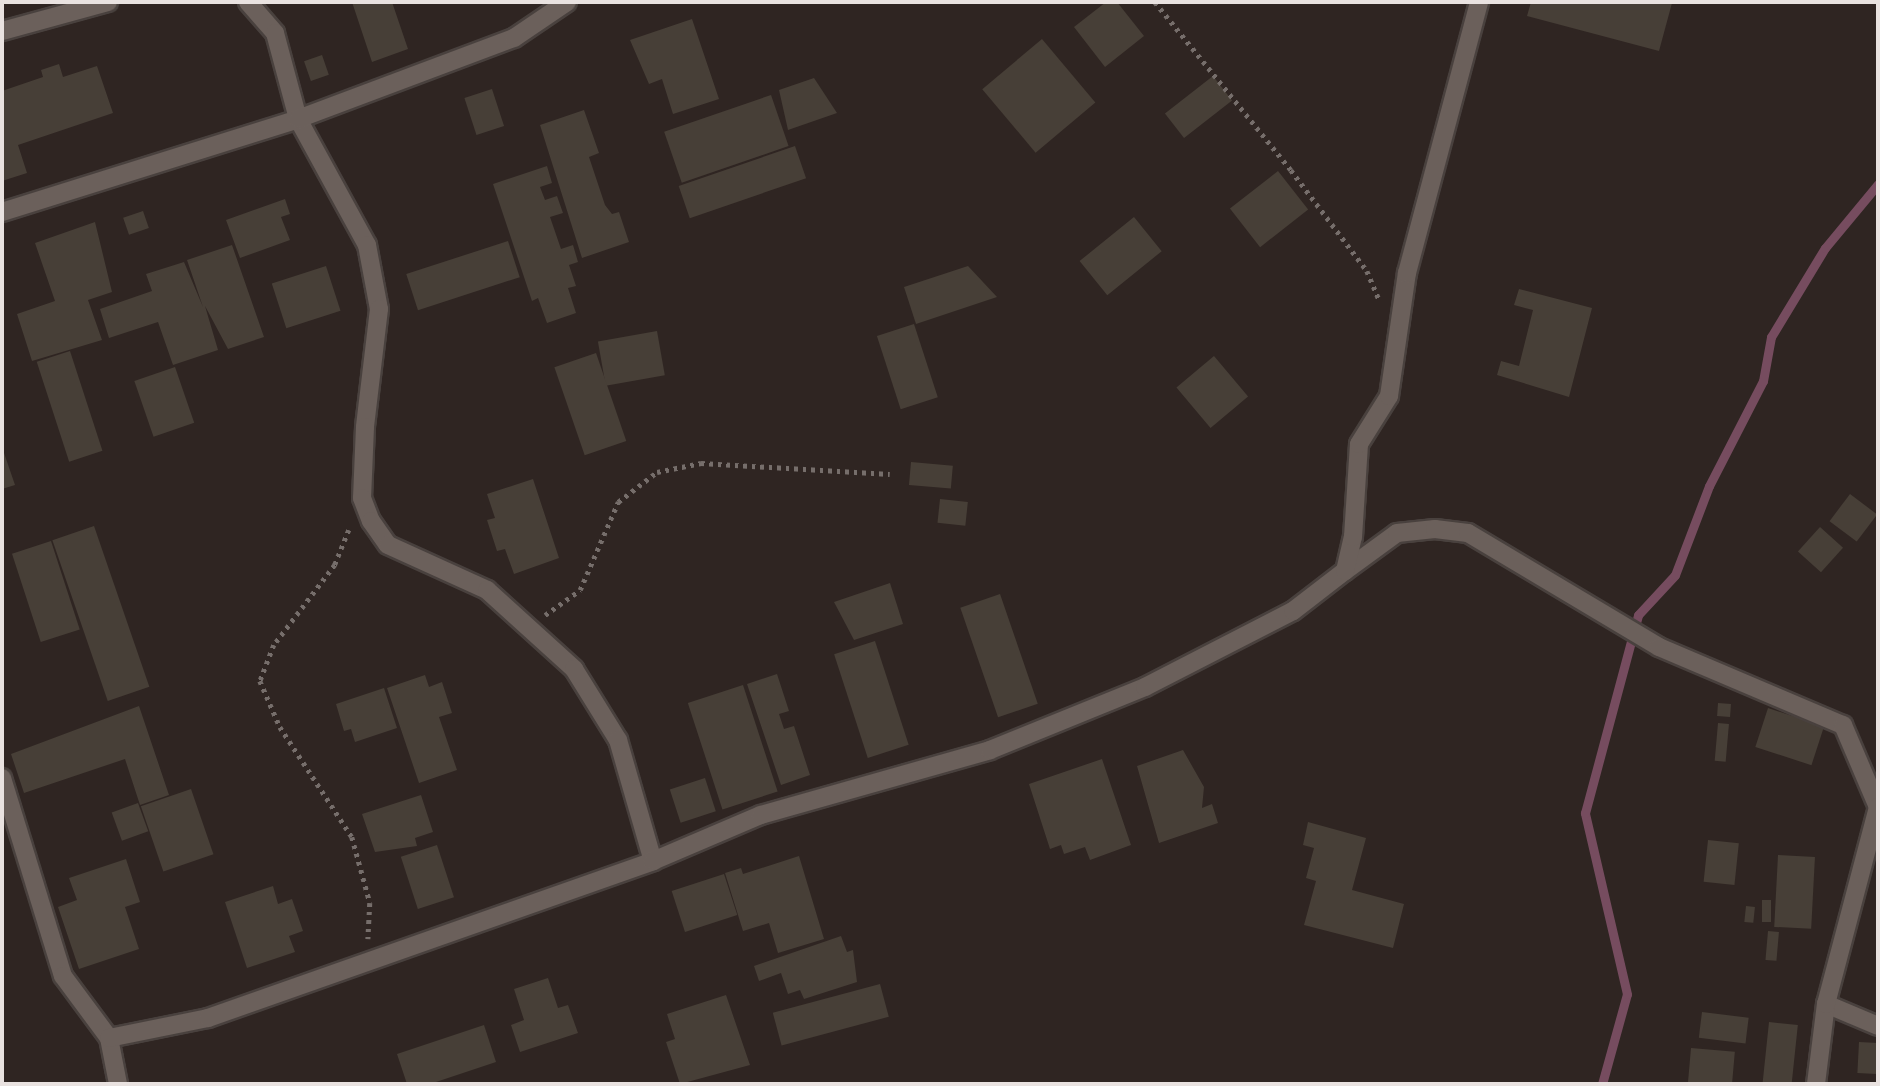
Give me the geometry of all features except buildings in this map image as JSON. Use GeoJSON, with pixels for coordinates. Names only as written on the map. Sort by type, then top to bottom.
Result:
{"type":"FeatureCollection","features":[{"type":"Feature","properties":{"kind":"street"},"geometry":{"type":"LineString","coordinates":[[2,31],[108,2]]}},
{"type":"Feature","properties":{"kind":"street"},"geometry":{"type":"LineString","coordinates":[[248,2],[275,33],[298,119],[367,245],[379,309],[362,498],[388,545],[487,590],[574,669],[618,740],[653,861]]}},
{"type":"Feature","properties":{"kind":"street"},"geometry":{"type":"LineString","coordinates":[[2,212],[298,119],[514,38],[567,2]]}},
{"type":"Feature","properties":{"kind":"street"},"geometry":{"type":"LineString","coordinates":[[1345,571],[1353,537],[1359,444],[1389,396],[1422,208],[1479,2]]}},
{"type":"Feature","properties":{"kind":"street"},"geometry":{"type":"LineString","coordinates":[[110,1038],[208,1018],[367,965],[653,861],[761,815],[990,750],[1144,687],[1293,611],[1397,533],[1435,529],[1468,533],[1659,647],[1843,725],[1878,807],[1826,1004],[1816,1084]]}},
{"type":"Feature","properties":{"kind":"street"},"geometry":{"type":"LineString","coordinates":[[2,778],[63,976],[110,1038],[118,1084]]}},
{"type":"Feature","properties":{"kind":"street"},"geometry":{"type":"LineString","coordinates":[[1826,1004],[1878,1026]]}},
{"type":"Feature","properties":{"kind":"path"},"geometry":{"type":"LineString","coordinates":[[1155,2],[1207,60],[1367,271],[1397,341]]}},
{"type":"Feature","properties":{"kind":"path"},"geometry":{"type":"LineString","coordinates":[[530,627],[580,590],[618,502],[657,472],[701,463],[890,474]]}},
{"type":"Feature","properties":{"kind":"path"},"geometry":{"type":"LineString","coordinates":[[362,498],[335,565],[274,645],[260,681],[279,727],[352,837],[370,903],[367,965]]}},
{"type":"Feature","properties":{"kind":"waterway"},"geometry":{"type":"LineString","coordinates":[[1602,1084],[1627,994],[1585,813],[1638,615],[1675,575],[1709,486],[1763,381],[1771,337],[1825,248],[1878,184]]}}]}
